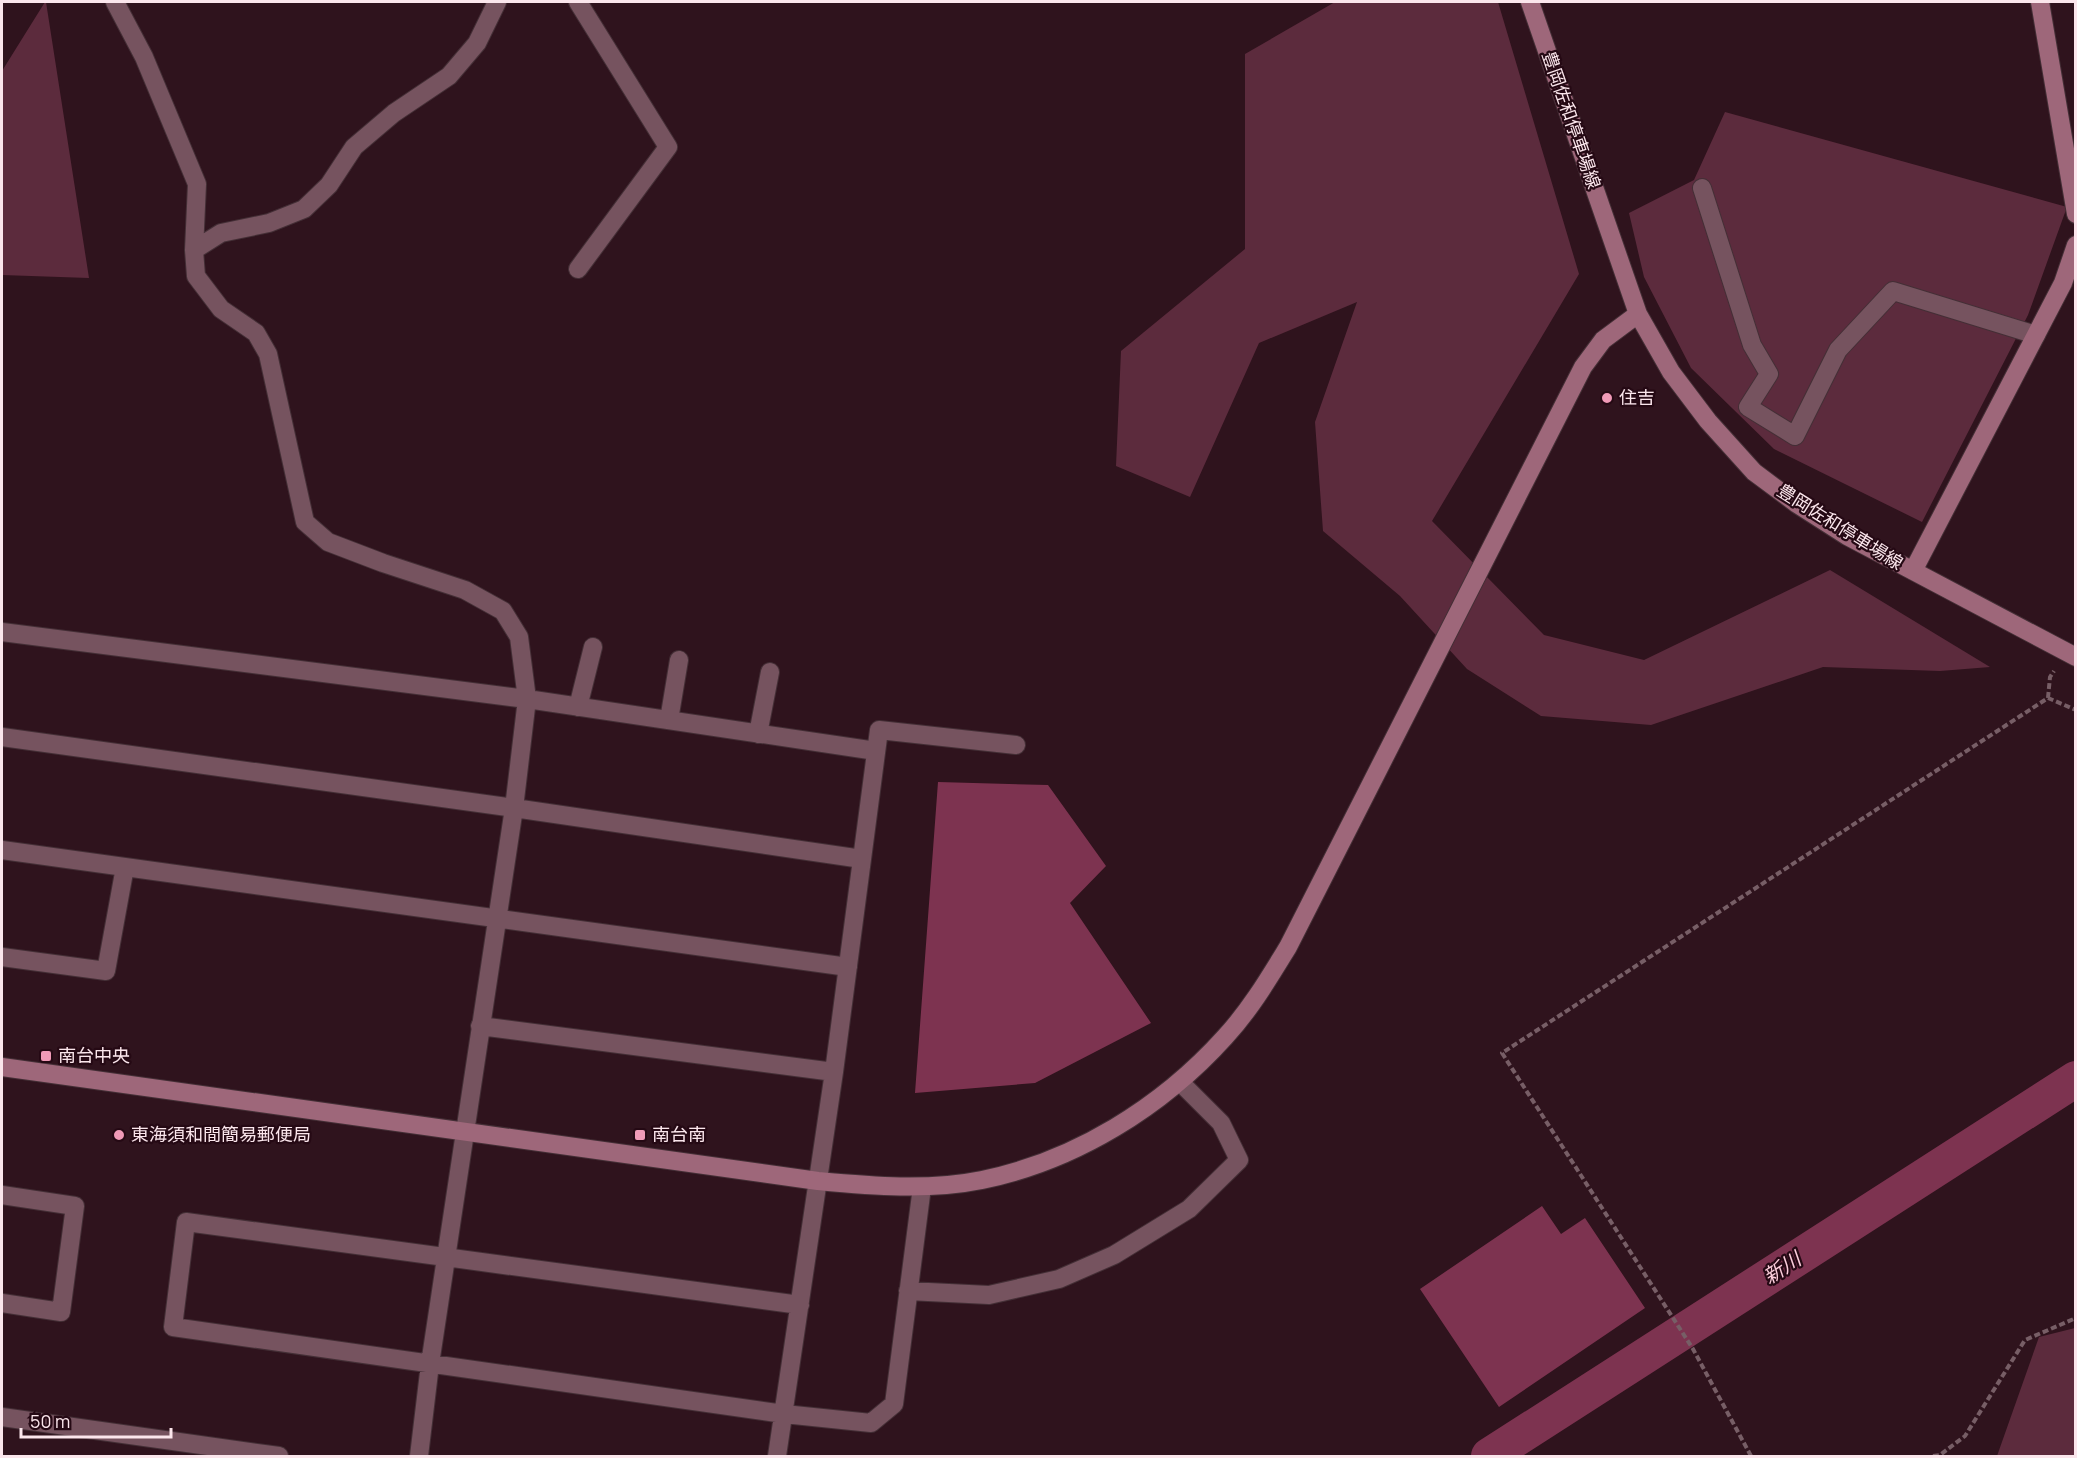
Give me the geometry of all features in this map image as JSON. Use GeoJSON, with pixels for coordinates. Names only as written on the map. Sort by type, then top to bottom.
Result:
{"type":"FeatureCollection","features":[{"type":"Feature","properties":{"kind":"street"},"geometry":{"type":"LineString","coordinates":[[115,2],[144,57],[197,184],[194,250],[196,276],[221,309],[256,333],[268,354],[305,522],[328,542],[465,590],[503,611],[519,637],[527,699],[514,808],[464,1132],[419,1456]]}},
{"type":"Feature","properties":{"kind":"street"},"geometry":{"type":"LineString","coordinates":[[194,250],[221,233],[269,223],[304,209],[329,185],[354,147],[394,113],[449,76],[477,43],[497,2]]}},
{"type":"Feature","properties":{"kind":"street"},"geometry":{"type":"LineString","coordinates":[[578,2],[668,147],[578,269]]}},
{"type":"Feature","properties":{"kind":"street","name":"豊岡佐和停車場線"},"geometry":{"type":"LineString","coordinates":[[1530,2],[1638,314],[1671,372],[1708,421],[1754,471],[1797,504],[1913,571],[2076,657]]}},
{"type":"Feature","properties":{"kind":"street"},"geometry":{"type":"LineString","coordinates":[[2040,2],[2076,214]]}},
{"type":"Feature","properties":{"kind":"street"},"geometry":{"type":"LineString","coordinates":[[1702,188],[1752,345],[1769,374],[1748,407],[1795,436],[1838,350],[1893,291],[2036,335]]}},
{"type":"Feature","properties":{"kind":"street"},"geometry":{"type":"LineString","coordinates":[[1913,571],[2063,283],[2076,245]]}},
{"type":"Feature","properties":{"kind":"street"},"geometry":{"type":"LineString","coordinates":[[2,1067],[818,1181],[870,1186],[922,1187],[981,1180],[1035,1167],[1081,1146],[1136,1115],[1180,1082],[1226,1036],[1260,991],[1288,947],[1583,367],[1603,340],[1638,314]]}},
{"type":"Feature","properties":{"kind":"street"},"geometry":{"type":"LineString","coordinates":[[2,632],[527,699],[876,751]]}},
{"type":"Feature","properties":{"kind":"street"},"geometry":{"type":"LineString","coordinates":[[578,706],[593,646]]}},
{"type":"Feature","properties":{"kind":"street"},"geometry":{"type":"LineString","coordinates":[[669,720],[680,660]]}},
{"type":"Feature","properties":{"kind":"street"},"geometry":{"type":"LineString","coordinates":[[758,734],[770,672]]}},
{"type":"Feature","properties":{"kind":"street"},"geometry":{"type":"LineString","coordinates":[[777,1456],[834,1072],[879,730],[1016,745]]}},
{"type":"Feature","properties":{"kind":"street"},"geometry":{"type":"LineString","coordinates":[[2,737],[862,859]]}},
{"type":"Feature","properties":{"kind":"street"},"geometry":{"type":"LineString","coordinates":[[2,850],[848,967]]}},
{"type":"Feature","properties":{"kind":"street"},"geometry":{"type":"LineString","coordinates":[[2,957],[106,971],[125,867]]}},
{"type":"Feature","properties":{"kind":"street"},"geometry":{"type":"LineString","coordinates":[[480,1026],[834,1072]]}},
{"type":"Feature","properties":{"kind":"street"},"geometry":{"type":"LineString","coordinates":[[908,1291],[990,1295],[1059,1279],[1114,1255],[1189,1209],[1239,1160],[1221,1123],[1180,1082]]}},
{"type":"Feature","properties":{"kind":"street"},"geometry":{"type":"LineString","coordinates":[[801,1305],[186,1222],[173,1328],[783,1414],[871,1423],[894,1404],[922,1187]]}},
{"type":"Feature","properties":{"kind":"street"},"geometry":{"type":"LineString","coordinates":[[2,1195],[75,1206],[61,1312],[2,1303]]}},
{"type":"Feature","properties":{"kind":"street"},"geometry":{"type":"LineString","coordinates":[[2,1417],[207,1451],[279,1456]]}},
{"type":"Feature","properties":{"kind":"path"},"geometry":{"type":"LineString","coordinates":[[2048,698],[2050,677],[2054,671]]}},
{"type":"Feature","properties":{"kind":"path"},"geometry":{"type":"LineString","coordinates":[[2048,698],[2076,710]]}},
{"type":"Feature","properties":{"kind":"path"},"geometry":{"type":"LineString","coordinates":[[1751,1456],[1693,1349],[1502,1053],[2048,698]]}},
{"type":"Feature","properties":{"kind":"path"},"geometry":{"type":"LineString","coordinates":[[1933,1456],[1940,1455],[1965,1436],[2025,1340],[2076,1318]]}},
{"type":"Feature","properties":{"kind":"shaded area"},"geometry":{"type":"Polygon","coordinates":[[[45,2],[89,278],[2,275],[2,71],[45,2]]]}},
{"type":"Feature","properties":{"kind":"shaded area"},"geometry":{"type":"Polygon","coordinates":[[[1335,2],[1498,2],[1579,274],[1432,521],[1544,635],[1644,660],[1830,570],[1990,667],[1940,671],[1823,667],[1651,725],[1541,716],[1467,669],[1400,596],[1323,531],[1315,422],[1357,302],[1259,343],[1190,497],[1116,466],[1121,351],[1245,249],[1245,54],[1335,2]]]}},
{"type":"Feature","properties":{"kind":"shaded area"},"geometry":{"type":"Polygon","coordinates":[[[1725,112],[2067,207],[2028,315],[1922,522],[1774,449],[1691,368],[1644,277],[1629,213],[1694,180],[1725,112]]]}},
{"type":"Feature","properties":{"kind":"shaded area"},"geometry":{"type":"Polygon","coordinates":[[[938,782],[1048,785],[1106,866],[1070,903],[1151,1023],[1035,1083],[915,1093],[938,782]]]}},
{"type":"Feature","properties":{"kind":"shaded area"},"geometry":{"type":"Polygon","coordinates":[[[1542,1206],[1561,1234],[1585,1218],[1645,1308],[1499,1407],[1420,1289],[1542,1206]]]}},
{"type":"Feature","properties":{"kind":"shaded area"},"geometry":{"type":"Polygon","coordinates":[[[2075,1328],[2075,1456],[1997,1456],[2039,1337],[2075,1328]]]}},
{"type":"Feature","properties":{"kind":"waterway","name":"新川"},"geometry":{"type":"LineString","coordinates":[[1489,1456],[2076,1079]]}},
{"type":"Feature","properties":{"kind":"place","name":"住吉"},"geometry":{"type":"Point","coordinates":[1607,398]}},
{"type":"Feature","properties":{"kind":"place","name":"南台中央"},"geometry":{"type":"Point","coordinates":[46,1056]}},
{"type":"Feature","properties":{"kind":"place","name":"東海須和間簡易郵便局"},"geometry":{"type":"Point","coordinates":[119,1135]}},
{"type":"Feature","properties":{"kind":"place","name":"南台南"},"geometry":{"type":"Point","coordinates":[640,1135]}}]}
